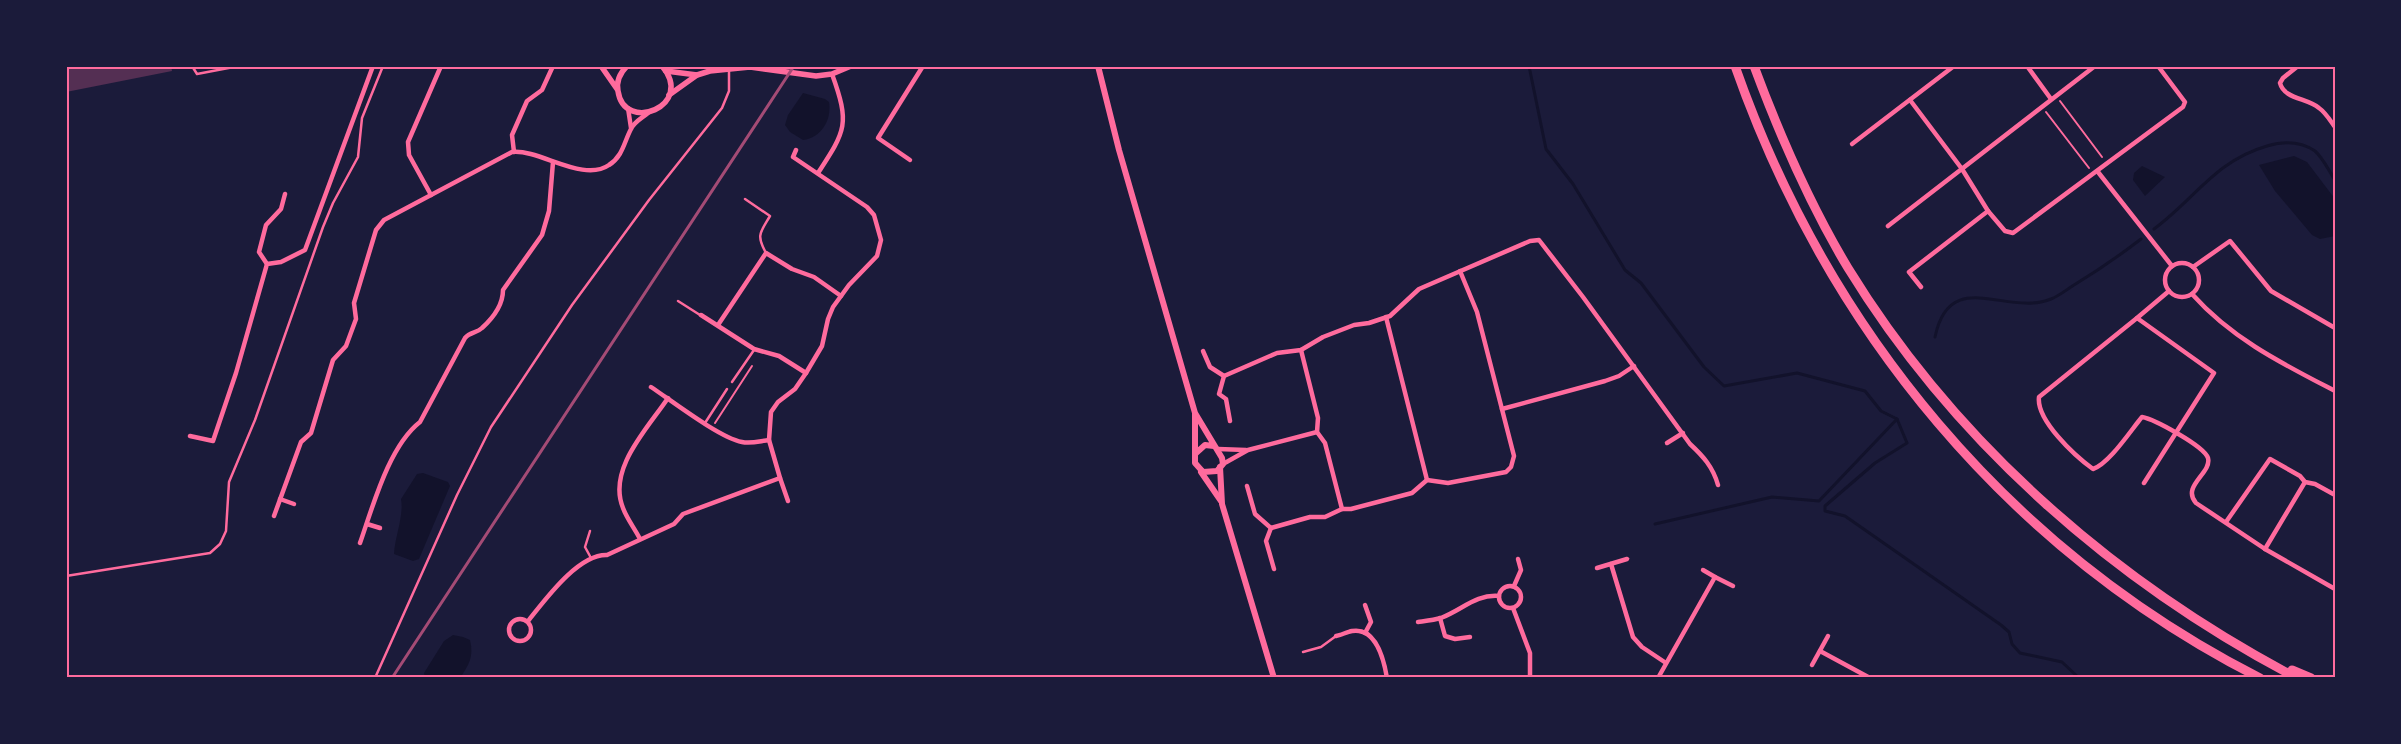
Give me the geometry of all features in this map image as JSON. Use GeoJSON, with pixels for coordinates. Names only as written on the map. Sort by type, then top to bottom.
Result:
{"type":"FeatureCollection","features":[{"type":"Feature","properties":{"kind":"highway"},"geometry":{"type":"LineString","coordinates":[[1735,66],[1756,125],[1813,243],[1856,316],[1941,427],[1989,480],[2072,555],[2144,610],[2254,678]]}},
{"type":"Feature","properties":{"kind":"highway"},"geometry":{"type":"LineString","coordinates":[[1754,66],[1791,158],[1836,247],[1887,326],[1949,406],[2008,468],[2076,530],[2167,599],[2248,650],[2297,678]]}},
{"type":"Feature","properties":{"kind":"highway"},"geometry":{"type":"LineString","coordinates":[[2248,650],[2310,678]]}},
{"type":"Feature","properties":{"kind":"highway"},"geometry":{"type":"LineString","coordinates":[[2228,661],[2260,678]]}},
{"type":"Feature","properties":{"kind":"main road"},"geometry":{"type":"LineString","coordinates":[[1098,66],[1119,150],[1195,413],[1216,448],[1221,465],[1222,504],[1274,678]]}},
{"type":"Feature","properties":{"kind":"main road"},"geometry":{"type":"LineString","coordinates":[[1195,413],[1194,463],[1222,504]]}},
{"type":"Feature","properties":{"kind":"main road"},"geometry":{"type":"LineString","coordinates":[[1195,454],[1205,445],[1216,448]]}},
{"type":"Feature","properties":{"kind":"main road"},"geometry":{"type":"LineString","coordinates":[[1199,470],[1212,473],[1221,465]]}},
{"type":"Feature","properties":{"kind":"street"},"geometry":{"type":"LineString","coordinates":[[267,264],[281,262],[305,250],[373,66]]}},
{"type":"Feature","properties":{"kind":"street"},"geometry":{"type":"LineString","coordinates":[[431,195],[409,156],[408,142],[441,66]]}},
{"type":"Feature","properties":{"kind":"street"},"geometry":{"type":"LineString","coordinates":[[514,152],[512,136],[527,101],[542,90],[553,66]]}},
{"type":"Feature","properties":{"kind":"street"},"geometry":{"type":"LineString","coordinates":[[601,66],[618,91],[622,102],[628,108],[637,112],[648,113]]}},
{"type":"Feature","properties":{"kind":"street"},"geometry":{"type":"LineString","coordinates":[[618,91],[620,76],[627,66]]}},
{"type":"Feature","properties":{"kind":"street"},"geometry":{"type":"LineString","coordinates":[[664,69],[697,75],[750,67],[816,76],[832,74],[850,66]]}},
{"type":"Feature","properties":{"kind":"street"},"geometry":{"type":"LineString","coordinates":[[910,160],[878,138],[923,66]]}},
{"type":"Feature","properties":{"kind":"street"},"geometry":{"type":"LineString","coordinates":[[1852,144],[1954,66]]}},
{"type":"Feature","properties":{"kind":"street"},"geometry":{"type":"LineString","coordinates":[[2027,66],[2051,98]]}},
{"type":"Feature","properties":{"kind":"street"},"geometry":{"type":"LineString","coordinates":[[1888,226],[2051,98],[2095,66]]}},
{"type":"Feature","properties":{"kind":"street"},"geometry":{"type":"LineString","coordinates":[[1910,100],[1962,169],[1988,211],[2005,231],[2013,234],[2096,174],[2184,105],[2185,102],[2158,66]]}},
{"type":"Feature","properties":{"kind":"street"},"geometry":{"type":"LineString","coordinates":[[2298,66],[2283,78],[2280,83],[2286,93],[2320,108],[2335,126]]}},
{"type":"Feature","properties":{"kind":"street"},"geometry":{"type":"LineString","coordinates":[[664,69],[670,80],[669,95]]}},
{"type":"Feature","properties":{"kind":"street"},"geometry":{"type":"LineString","coordinates":[[818,173],[842,133],[844,120],[841,100],[832,74]]}},
{"type":"Feature","properties":{"kind":"street"},"geometry":{"type":"LineString","coordinates":[[631,128],[648,113],[662,106],[669,95],[697,75]]}},
{"type":"Feature","properties":{"kind":"street"},"geometry":{"type":"LineString","coordinates":[[274,516],[301,442],[311,433],[333,360],[346,346],[356,319],[354,303],[376,230],[390,216],[514,152],[532,154],[553,162],[585,170],[608,166],[617,158],[625,146],[631,128],[628,108]]}},
{"type":"Feature","properties":{"kind":"street"},"geometry":{"type":"LineString","coordinates":[[788,501],[769,440],[771,412],[778,402],[795,389],[806,374],[822,346],[828,319],[840,296],[877,256],[881,240],[880,230],[874,215],[867,206],[793,157],[796,150]]}},
{"type":"Feature","properties":{"kind":"street"},"geometry":{"type":"LineString","coordinates":[[360,543],[380,483],[409,431],[420,422],[465,338],[468,334],[482,328],[503,301],[503,290],[542,235],[549,211],[553,162]]}},
{"type":"Feature","properties":{"kind":"street"},"geometry":{"type":"LineString","coordinates":[[2096,174],[2172,266]]}},
{"type":"Feature","properties":{"kind":"street"},"geometry":{"type":"LineString","coordinates":[[190,436],[213,441],[236,373],[267,264],[259,252],[266,225],[281,209],[285,194]]}},
{"type":"Feature","properties":{"kind":"street"},"geometry":{"type":"LineString","coordinates":[[1921,287],[1909,272],[1988,211]]}},
{"type":"Feature","properties":{"kind":"street"},"geometry":{"type":"LineString","coordinates":[[1224,376],[1277,353],[1301,350],[1324,337],[1354,324],[1369,323],[1386,317],[1419,289],[1530,241],[1539,240],[1683,434],[1705,458],[1714,472],[1718,485]]}},
{"type":"Feature","properties":{"kind":"street"},"geometry":{"type":"LineString","coordinates":[[2193,267],[2230,241],[2270,291],[2335,328]]}},
{"type":"Feature","properties":{"kind":"street"},"geometry":{"type":"LineString","coordinates":[[718,325],[766,253],[792,269],[814,277],[840,296]]}},
{"type":"Feature","properties":{"kind":"street"},"geometry":{"type":"LineString","coordinates":[[2183,263],[2193,267],[2199,278],[2196,289],[2192,294],[2183,297],[2169,291],[2165,281],[2172,266],[2183,263]]}},
{"type":"Feature","properties":{"kind":"street"},"geometry":{"type":"LineString","coordinates":[[1271,528],[1310,517],[1325,517],[1342,509],[1351,509],[1412,493],[1427,480],[1448,483],[1506,472],[1511,467],[1514,456],[1477,312],[1460,271]]}},
{"type":"Feature","properties":{"kind":"street"},"geometry":{"type":"LineString","coordinates":[[2169,291],[2039,398],[2038,406],[2046,421],[2082,461],[2093,469],[2100,467],[2142,417],[2149,418],[2175,433],[2204,452],[2208,458],[2208,465],[2196,482],[2192,492],[2196,503],[2265,549],[2335,589]]}},
{"type":"Feature","properties":{"kind":"street"},"geometry":{"type":"LineString","coordinates":[[2192,294],[2223,324],[2264,354],[2335,391]]}},
{"type":"Feature","properties":{"kind":"street"},"geometry":{"type":"LineString","coordinates":[[701,315],[754,349],[779,356],[806,374]]}},
{"type":"Feature","properties":{"kind":"street"},"geometry":{"type":"LineString","coordinates":[[1386,317],[1427,480]]}},
{"type":"Feature","properties":{"kind":"street"},"geometry":{"type":"LineString","coordinates":[[2137,318],[2214,373],[2144,483]]}},
{"type":"Feature","properties":{"kind":"street"},"geometry":{"type":"LineString","coordinates":[[1301,350],[1318,418],[1317,432],[1325,443],[1342,509]]}},
{"type":"Feature","properties":{"kind":"street"},"geometry":{"type":"LineString","coordinates":[[1203,351],[1210,366],[1224,376]]}},
{"type":"Feature","properties":{"kind":"street"},"geometry":{"type":"LineString","coordinates":[[1502,409],[1619,376],[1634,366]]}},
{"type":"Feature","properties":{"kind":"street"},"geometry":{"type":"LineString","coordinates":[[1224,376],[1219,394],[1226,399],[1230,420]]}},
{"type":"Feature","properties":{"kind":"street"},"geometry":{"type":"LineString","coordinates":[[651,387],[705,423],[742,442],[769,440]]}},
{"type":"Feature","properties":{"kind":"street"},"geometry":{"type":"LineString","coordinates":[[640,539],[622,507],[619,483],[626,461],[668,398]]}},
{"type":"Feature","properties":{"kind":"street"},"geometry":{"type":"LineString","coordinates":[[1221,465],[1248,450],[1317,432]]}},
{"type":"Feature","properties":{"kind":"street"},"geometry":{"type":"LineString","coordinates":[[1667,443],[1683,434]]}},
{"type":"Feature","properties":{"kind":"street"},"geometry":{"type":"LineString","coordinates":[[1216,448],[1248,450]]}},
{"type":"Feature","properties":{"kind":"street"},"geometry":{"type":"LineString","coordinates":[[2226,522],[2270,459],[2300,476],[2305,482],[2315,484],[2335,495]]}},
{"type":"Feature","properties":{"kind":"street"},"geometry":{"type":"LineString","coordinates":[[528,621],[561,582],[591,558],[598,555],[607,555],[674,524],[683,514],[780,478]]}},
{"type":"Feature","properties":{"kind":"street"},"geometry":{"type":"LineString","coordinates":[[2265,549],[2305,482]]}},
{"type":"Feature","properties":{"kind":"street"},"geometry":{"type":"LineString","coordinates":[[1247,486],[1255,514],[1271,528]]}},
{"type":"Feature","properties":{"kind":"street"},"geometry":{"type":"LineString","coordinates":[[280,499],[294,504]]}},
{"type":"Feature","properties":{"kind":"street"},"geometry":{"type":"LineString","coordinates":[[366,524],[380,528]]}},
{"type":"Feature","properties":{"kind":"street"},"geometry":{"type":"LineString","coordinates":[[1271,528],[1266,540],[1274,569]]}},
{"type":"Feature","properties":{"kind":"street"},"geometry":{"type":"LineString","coordinates":[[1514,586],[1521,570],[1518,559]]}},
{"type":"Feature","properties":{"kind":"street"},"geometry":{"type":"LineString","coordinates":[[1597,568],[1627,559]]}},
{"type":"Feature","properties":{"kind":"street"},"geometry":{"type":"LineString","coordinates":[[1612,564],[1633,637],[1642,647],[1666,663]]}},
{"type":"Feature","properties":{"kind":"street"},"geometry":{"type":"LineString","coordinates":[[1703,570],[1734,586]]}},
{"type":"Feature","properties":{"kind":"street"},"geometry":{"type":"LineString","coordinates":[[1658,678],[1715,577]]}},
{"type":"Feature","properties":{"kind":"street"},"geometry":{"type":"LineString","coordinates":[[1499,596],[1504,587],[1514,586]]}},
{"type":"Feature","properties":{"kind":"street"},"geometry":{"type":"LineString","coordinates":[[1499,596],[1503,606],[1513,608],[1520,603],[1522,596],[1514,586]]}},
{"type":"Feature","properties":{"kind":"street"},"geometry":{"type":"LineString","coordinates":[[1418,622],[1440,618],[1474,600],[1488,595],[1499,596]]}},
{"type":"Feature","properties":{"kind":"street"},"geometry":{"type":"LineString","coordinates":[[1365,605],[1371,622],[1365,633]]}},
{"type":"Feature","properties":{"kind":"street"},"geometry":{"type":"LineString","coordinates":[[1513,608],[1530,653],[1530,678]]}},
{"type":"Feature","properties":{"kind":"street"},"geometry":{"type":"LineString","coordinates":[[517,618],[528,621],[532,628],[531,635],[526,640],[518,641],[512,638],[509,627],[512,622],[517,618]]}},
{"type":"Feature","properties":{"kind":"street"},"geometry":{"type":"LineString","coordinates":[[1440,618],[1445,636],[1455,640],[1470,637]]}},
{"type":"Feature","properties":{"kind":"street"},"geometry":{"type":"LineString","coordinates":[[1336,636],[1353,631],[1365,633],[1381,652],[1386,678]]}},
{"type":"Feature","properties":{"kind":"street"},"geometry":{"type":"LineString","coordinates":[[1812,665],[1828,636]]}},
{"type":"Feature","properties":{"kind":"street"},"geometry":{"type":"LineString","coordinates":[[1820,651],[1870,678]]}},
{"type":"Feature","properties":{"kind":"lane"},"geometry":{"type":"LineString","coordinates":[[192,66],[197,74],[239,66]]}},
{"type":"Feature","properties":{"kind":"lane"},"geometry":{"type":"LineString","coordinates":[[66,576],[210,553],[220,544],[226,530],[229,482],[255,420],[323,227],[333,203],[358,157],[362,118],[383,66]]}},
{"type":"Feature","properties":{"kind":"lane"},"geometry":{"type":"LineString","coordinates":[[375,678],[457,495],[492,427],[530,366],[572,306],[649,200],[722,108],[728,91],[729,69]]}},
{"type":"Feature","properties":{"kind":"lane"},"geometry":{"type":"LineString","coordinates":[[745,199],[770,216],[759,234],[760,242],[766,253]]}},
{"type":"Feature","properties":{"kind":"lane"},"geometry":{"type":"LineString","coordinates":[[678,301],[701,315]]}},
{"type":"Feature","properties":{"kind":"lane"},"geometry":{"type":"LineString","coordinates":[[732,382],[754,349]]}},
{"type":"Feature","properties":{"kind":"lane"},"geometry":{"type":"LineString","coordinates":[[705,423],[727,388]]}},
{"type":"Feature","properties":{"kind":"lane"},"geometry":{"type":"LineString","coordinates":[[590,531],[584,547],[591,558]]}},
{"type":"Feature","properties":{"kind":"lane"},"geometry":{"type":"LineString","coordinates":[[1303,652],[1322,647],[1336,636]]}},
{"type":"Feature","properties":{"kind":"path"},"geometry":{"type":"LineString","coordinates":[[2056,95],[2107,164]]}},
{"type":"Feature","properties":{"kind":"path"},"geometry":{"type":"LineString","coordinates":[[2042,106],[2096,174]]}},
{"type":"Feature","properties":{"kind":"path"},"geometry":{"type":"LineString","coordinates":[[712,427],[761,351]]}},
{"type":"Feature","properties":{"kind":"shaded area"},"geometry":{"type":"Polygon","coordinates":[[[803,93],[825,99],[829,102],[829,115],[820,132],[809,139],[803,140],[790,132],[785,125],[788,115],[803,93]]]}},
{"type":"Feature","properties":{"kind":"shaded area"},"geometry":{"type":"Polygon","coordinates":[[[2294,156],[2307,162],[2335,199],[2335,236],[2320,239],[2312,235],[2275,191],[2259,165],[2294,156]]]}},
{"type":"Feature","properties":{"kind":"shaded area"},"geometry":{"type":"Polygon","coordinates":[[[2142,166],[2165,177],[2145,196],[2133,180],[2134,173],[2142,166]]]}},
{"type":"Feature","properties":{"kind":"shaded area"},"geometry":{"type":"Polygon","coordinates":[[[423,473],[448,482],[450,486],[419,559],[413,561],[394,554],[402,506],[401,499],[417,474],[423,473]]]}},
{"type":"Feature","properties":{"kind":"shaded area"},"geometry":{"type":"Polygon","coordinates":[[[453,635],[470,640],[471,646],[471,656],[460,678],[425,678],[424,673],[444,641],[453,635]]]}},
{"type":"Feature","properties":{"kind":"building"},"geometry":{"type":"Polygon","coordinates":[[[66,66],[171,66],[172,71],[66,92],[66,66]]]}},
{"type":"Feature","properties":{"kind":"waterway"},"geometry":{"type":"LineString","coordinates":[[1529,66],[1546,149],[1573,184],[1625,270],[1641,283],[1704,367],[1724,386],[1797,373],[1865,391],[1881,411],[1897,419],[1907,443],[1875,463],[1825,506],[1825,511],[1845,516],[2001,625],[2009,632],[2012,644],[2020,653],[2062,662],[2079,678]]}},
{"type":"Feature","properties":{"kind":"waterway"},"geometry":{"type":"LineString","coordinates":[[2154,229],[2219,171],[2233,161],[2267,146],[2280,143],[2304,145],[2321,157],[2335,180]]}},
{"type":"Feature","properties":{"kind":"waterway"},"geometry":{"type":"LineString","coordinates":[[1935,337],[1942,316],[1953,304],[1967,299],[1982,298],[2016,303],[2034,303],[2051,299],[2100,269],[2141,239]]}},
{"type":"Feature","properties":{"kind":"waterway"},"geometry":{"type":"LineString","coordinates":[[1655,524],[1772,497],[1819,501],[1897,419]]}},
{"type":"Feature","properties":{"kind":"railway"},"geometry":{"type":"LineString","coordinates":[[392,678],[794,66]]}}]}
